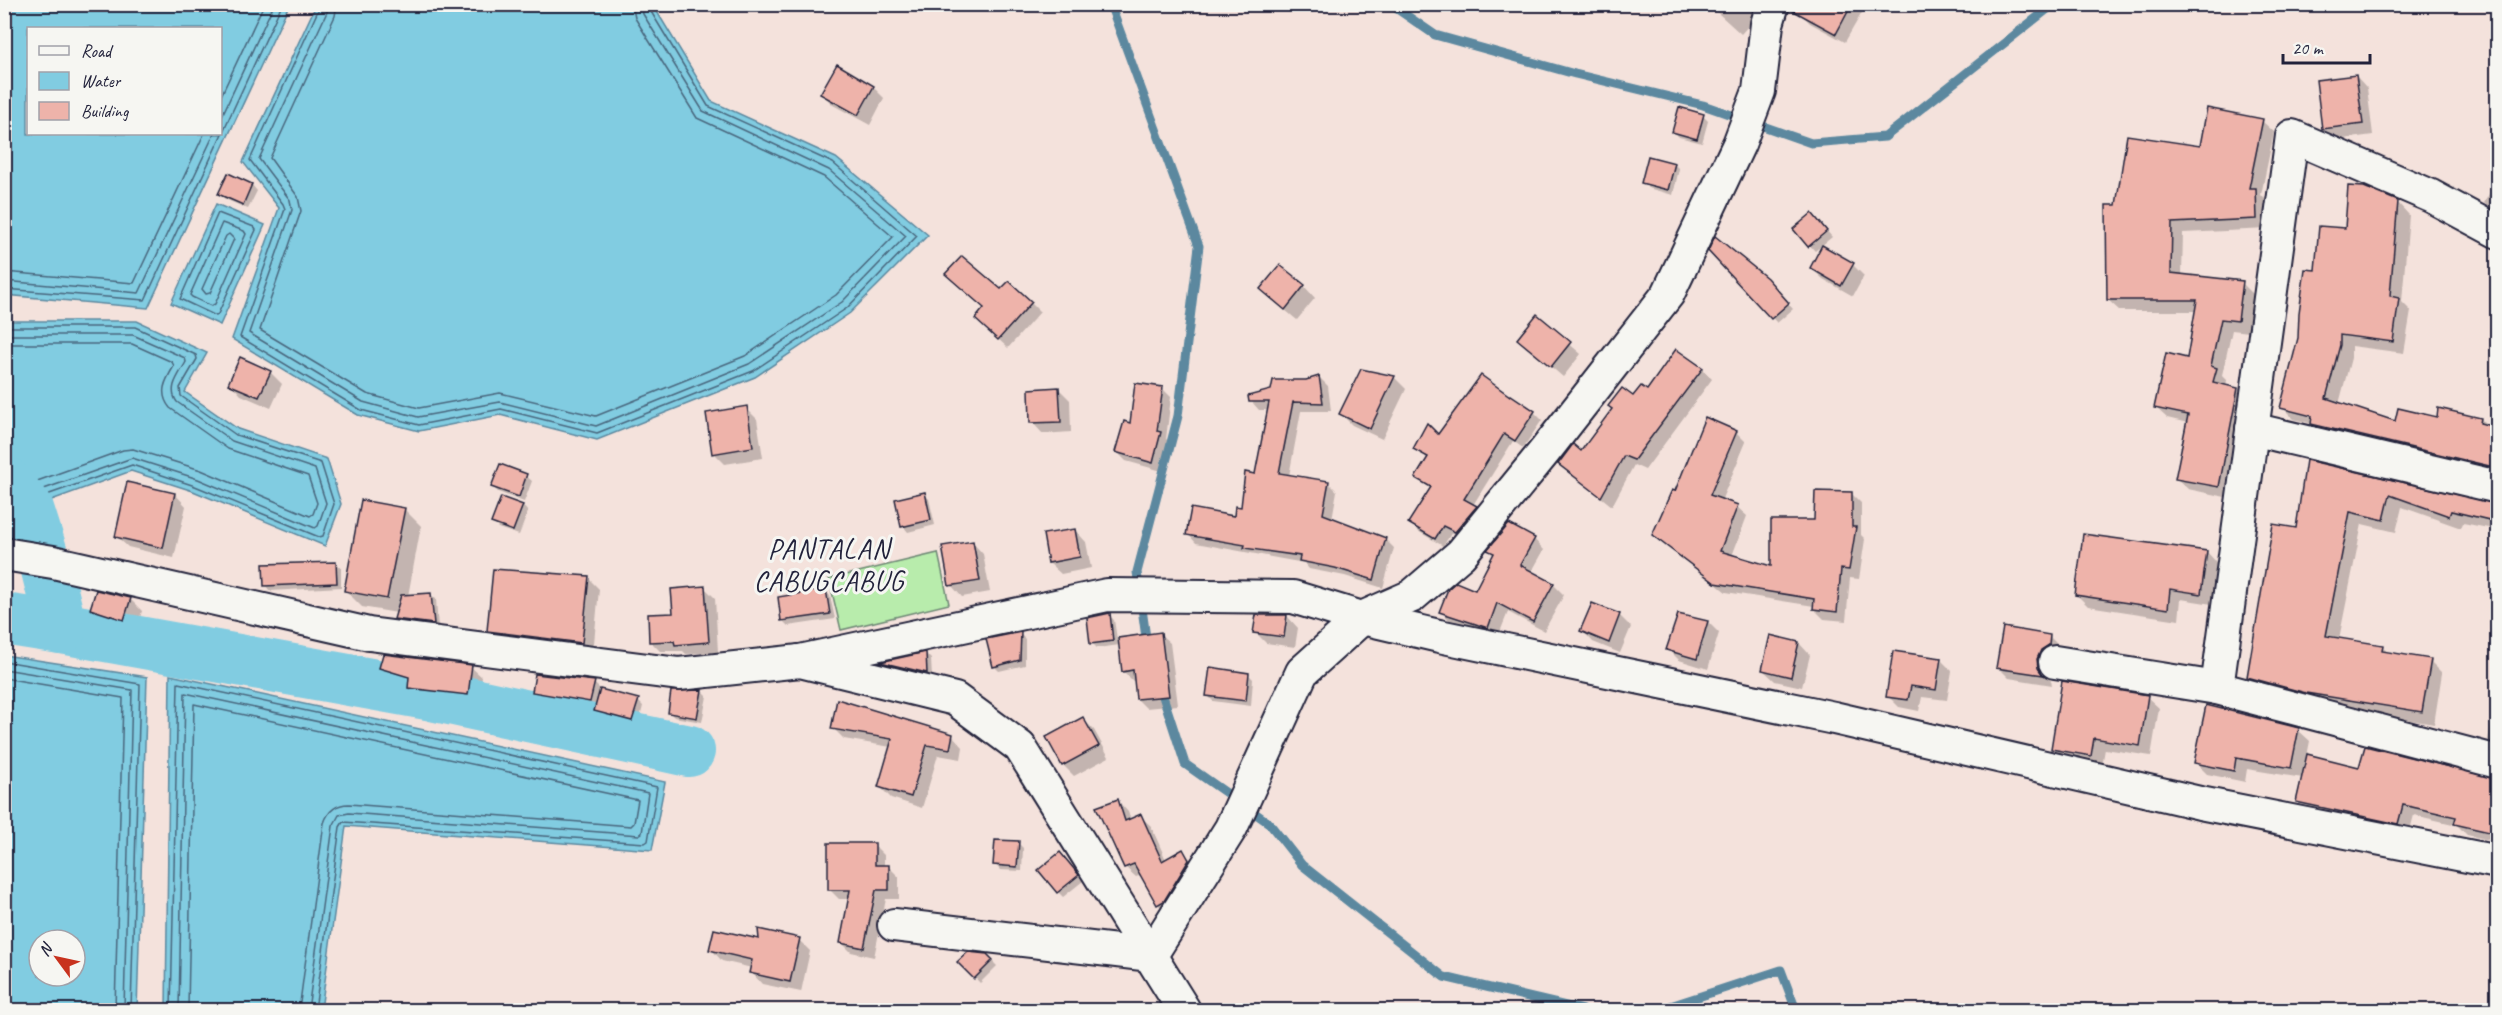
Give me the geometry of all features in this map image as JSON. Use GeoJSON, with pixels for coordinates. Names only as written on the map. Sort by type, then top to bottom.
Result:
{"type":"FeatureCollection","features":[{"type":"Feature","properties":{"kind":"street"},"geometry":{"type":"LineString","coordinates":[[1151,954],[1231,828],[1302,672],[1362,618],[1412,596],[1461,554],[1545,452],[1668,294],[1739,144],[1759,91],[1767,24],[1773,4]]}},
{"type":"Feature","properties":{"kind":"street"},"geometry":{"type":"LineString","coordinates":[[2217,688],[2292,136],[2431,196],[2498,232]]}},
{"type":"Feature","properties":{"kind":"street"},"geometry":{"type":"LineString","coordinates":[[2252,429],[2498,487]]}},
{"type":"Feature","properties":{"kind":"street"},"geometry":{"type":"LineString","coordinates":[[10,554],[369,634],[679,674],[800,661],[1107,595],[1293,597],[1362,618],[1439,636],[1834,718],[2200,803],[2498,861]]}},
{"type":"Feature","properties":{"kind":"street"},"geometry":{"type":"LineString","coordinates":[[800,661],[955,699],[1020,747],[1151,954],[1184,1011]]}},
{"type":"Feature","properties":{"kind":"street"},"geometry":{"type":"LineString","coordinates":[[2055,662],[2217,688],[2498,762]]}},
{"type":"Feature","properties":{"kind":"street"},"geometry":{"type":"LineString","coordinates":[[894,925],[1151,954]]}},
{"type":"Feature","properties":{"kind":"green space"},"geometry":{"type":"Polygon","coordinates":[[[938,553],[949,604],[841,630],[829,579],[938,553]]]}},
{"type":"Feature","properties":{"kind":"water"},"geometry":{"type":"Polygon","coordinates":[[[4,5],[289,5],[148,308],[5,295],[4,5]]]}},
{"type":"Feature","properties":{"kind":"water"},"geometry":{"type":"Polygon","coordinates":[[[316,5],[653,5],[711,101],[836,158],[928,235],[850,313],[755,377],[597,440],[500,415],[419,431],[358,415],[232,339],[279,208],[243,162],[316,5]]]}},
{"type":"Feature","properties":{"kind":"water"},"geometry":{"type":"Polygon","coordinates":[[[216,204],[265,225],[220,325],[171,303],[216,204]]]}},
{"type":"Feature","properties":{"kind":"water"},"geometry":{"type":"Polygon","coordinates":[[[5,321],[137,321],[207,353],[185,392],[238,429],[327,459],[341,504],[325,546],[193,491],[131,471],[5,517],[5,321]]]}},
{"type":"Feature","properties":{"kind":"water"},"geometry":{"type":"Polygon","coordinates":[[[4,655],[147,677],[137,1010],[5,1010],[4,655]]]}},
{"type":"Feature","properties":{"kind":"water"},"geometry":{"type":"Polygon","coordinates":[[[170,675],[665,782],[652,850],[346,826],[321,1010],[166,1010],[170,675]]]}},
{"type":"Feature","properties":{"kind":"building"},"geometry":{"type":"Polygon","coordinates":[[[1790,4],[1852,4],[1836,34],[1790,9],[1790,4]]]}},
{"type":"Feature","properties":{"kind":"building"},"geometry":{"type":"Polygon","coordinates":[[[837,64],[874,86],[858,115],[820,94],[837,64]]]}},
{"type":"Feature","properties":{"kind":"building"},"geometry":{"type":"Polygon","coordinates":[[[2356,75],[2363,124],[2322,129],[2316,80],[2356,75]]]}},
{"type":"Feature","properties":{"kind":"building"},"geometry":{"type":"Polygon","coordinates":[[[1679,107],[1704,114],[1697,139],[1672,132],[1679,107]]]}},
{"type":"Feature","properties":{"kind":"building"},"geometry":{"type":"Polygon","coordinates":[[[2207,108],[2263,119],[2249,188],[2256,188],[2257,219],[2172,223],[2171,273],[2243,281],[2238,321],[2221,319],[2211,366],[2217,368],[2213,382],[2238,388],[2219,487],[2175,479],[2188,415],[2154,408],[2166,353],[2187,358],[2197,300],[2107,300],[2106,205],[2116,205],[2127,135],[2200,146],[2207,108]]]}},
{"type":"Feature","properties":{"kind":"building"},"geometry":{"type":"Polygon","coordinates":[[[1648,156],[1675,163],[1668,190],[1641,183],[1648,156]]]}},
{"type":"Feature","properties":{"kind":"building"},"geometry":{"type":"Polygon","coordinates":[[[228,173],[252,184],[243,205],[218,194],[228,173]]]}},
{"type":"Feature","properties":{"kind":"building"},"geometry":{"type":"Polygon","coordinates":[[[2348,186],[2364,187],[2398,201],[2390,296],[2399,298],[2393,342],[2340,335],[2340,345],[2326,398],[2395,421],[2398,408],[2437,417],[2438,408],[2481,418],[2480,423],[2498,428],[2498,468],[2311,424],[2312,416],[2280,408],[2298,338],[2305,269],[2315,270],[2319,226],[2345,228],[2348,186]]]}},
{"type":"Feature","properties":{"kind":"building"},"geometry":{"type":"Polygon","coordinates":[[[1812,213],[1827,231],[1808,247],[1793,229],[1812,213]]]}},
{"type":"Feature","properties":{"kind":"building"},"geometry":{"type":"Polygon","coordinates":[[[1715,236],[1767,278],[1789,303],[1771,319],[1708,251],[1715,236]]]}},
{"type":"Feature","properties":{"kind":"building"},"geometry":{"type":"Polygon","coordinates":[[[1822,245],[1854,263],[1841,286],[1810,268],[1822,245]]]}},
{"type":"Feature","properties":{"kind":"building"},"geometry":{"type":"Polygon","coordinates":[[[962,256],[1001,289],[1009,281],[1032,302],[998,340],[975,319],[984,308],[945,274],[962,256]]]}},
{"type":"Feature","properties":{"kind":"building"},"geometry":{"type":"Polygon","coordinates":[[[1280,265],[1305,285],[1285,310],[1260,289],[1280,265]]]}},
{"type":"Feature","properties":{"kind":"building"},"geometry":{"type":"Polygon","coordinates":[[[1537,314],[1571,342],[1551,367],[1517,339],[1537,314]]]}},
{"type":"Feature","properties":{"kind":"building"},"geometry":{"type":"Polygon","coordinates":[[[1676,349],[1703,368],[1634,460],[1624,456],[1601,497],[1558,464],[1573,444],[1581,451],[1612,409],[1608,406],[1622,388],[1633,396],[1641,386],[1647,390],[1676,349]]]}},
{"type":"Feature","properties":{"kind":"building"},"geometry":{"type":"Polygon","coordinates":[[[240,357],[271,371],[259,397],[228,384],[240,357]]]}},
{"type":"Feature","properties":{"kind":"building"},"geometry":{"type":"Polygon","coordinates":[[[1361,369],[1395,376],[1370,429],[1339,414],[1361,369]]]}},
{"type":"Feature","properties":{"kind":"building"},"geometry":{"type":"Polygon","coordinates":[[[1481,375],[1535,411],[1515,441],[1504,434],[1464,499],[1477,506],[1455,532],[1443,526],[1435,539],[1408,523],[1431,487],[1415,478],[1428,457],[1413,449],[1427,423],[1438,434],[1481,375]]]}},
{"type":"Feature","properties":{"kind":"building"},"geometry":{"type":"Polygon","coordinates":[[[1319,376],[1323,403],[1293,402],[1279,473],[1329,481],[1323,514],[1386,538],[1374,580],[1335,568],[1299,561],[1300,556],[1244,548],[1245,545],[1186,535],[1191,508],[1234,516],[1235,506],[1241,507],[1245,472],[1255,474],[1269,402],[1249,402],[1248,396],[1271,390],[1273,380],[1306,380],[1319,376]]]}},
{"type":"Feature","properties":{"kind":"building"},"geometry":{"type":"Polygon","coordinates":[[[1135,383],[1163,387],[1157,431],[1161,432],[1153,463],[1115,452],[1124,421],[1130,423],[1135,383]]]}},
{"type":"Feature","properties":{"kind":"building"},"geometry":{"type":"Polygon","coordinates":[[[1059,387],[1061,422],[1030,423],[1029,389],[1059,387]]]}},
{"type":"Feature","properties":{"kind":"building"},"geometry":{"type":"Polygon","coordinates":[[[747,406],[753,447],[712,454],[706,413],[747,406]]]}},
{"type":"Feature","properties":{"kind":"building"},"geometry":{"type":"Polygon","coordinates":[[[1705,417],[1737,431],[1710,495],[1738,505],[1720,551],[1771,566],[1771,520],[1814,520],[1815,491],[1852,492],[1852,527],[1856,527],[1849,570],[1841,569],[1837,612],[1813,609],[1814,599],[1715,583],[1652,535],[1672,490],[1675,491],[1705,417]]]}},
{"type":"Feature","properties":{"kind":"building"},"geometry":{"type":"Polygon","coordinates":[[[2306,460],[2498,504],[2498,522],[2451,511],[2449,516],[2390,495],[2384,520],[2350,512],[2326,636],[2383,645],[2382,651],[2431,659],[2422,712],[2306,693],[2247,677],[2273,524],[2296,528],[2306,460]]]}},
{"type":"Feature","properties":{"kind":"building"},"geometry":{"type":"Polygon","coordinates":[[[500,464],[527,474],[519,497],[491,487],[500,464]]]}},
{"type":"Feature","properties":{"kind":"building"},"geometry":{"type":"Polygon","coordinates":[[[127,482],[175,493],[163,548],[115,537],[127,482]]]}},
{"type":"Feature","properties":{"kind":"building"},"geometry":{"type":"Polygon","coordinates":[[[925,492],[931,520],[901,527],[895,499],[925,492]]]}},
{"type":"Feature","properties":{"kind":"building"},"geometry":{"type":"Polygon","coordinates":[[[501,497],[523,505],[513,531],[491,523],[501,497]]]}},
{"type":"Feature","properties":{"kind":"building"},"geometry":{"type":"Polygon","coordinates":[[[361,500],[405,508],[387,599],[344,591],[361,500]]]}},
{"type":"Feature","properties":{"kind":"building"},"geometry":{"type":"Polygon","coordinates":[[[1509,524],[1535,538],[1520,565],[1554,583],[1533,622],[1497,603],[1488,628],[1439,612],[1448,589],[1456,582],[1475,590],[1494,553],[1487,550],[1509,524]]]}},
{"type":"Feature","properties":{"kind":"building"},"geometry":{"type":"Polygon","coordinates":[[[1075,529],[1080,557],[1048,563],[1043,534],[1075,529]]]}},
{"type":"Feature","properties":{"kind":"building"},"geometry":{"type":"Polygon","coordinates":[[[2083,534],[2207,551],[2201,594],[2170,589],[2168,609],[2075,595],[2083,534]]]}},
{"type":"Feature","properties":{"kind":"building"},"geometry":{"type":"Polygon","coordinates":[[[973,541],[980,581],[949,586],[942,546],[973,541]]]}},
{"type":"Feature","properties":{"kind":"building"},"geometry":{"type":"Polygon","coordinates":[[[336,562],[337,583],[264,586],[263,564],[336,562]]]}},
{"type":"Feature","properties":{"kind":"building"},"geometry":{"type":"Polygon","coordinates":[[[493,569],[589,576],[582,643],[487,631],[493,569]]]}},
{"type":"Feature","properties":{"kind":"building"},"geometry":{"type":"Polygon","coordinates":[[[705,586],[709,642],[675,645],[674,641],[649,642],[648,614],[673,613],[671,589],[705,586]]]}},
{"type":"Feature","properties":{"kind":"building"},"geometry":{"type":"Polygon","coordinates":[[[826,589],[830,614],[781,621],[778,597],[826,589]]]}},
{"type":"Feature","properties":{"kind":"building"},"geometry":{"type":"Polygon","coordinates":[[[96,590],[131,598],[124,620],[90,609],[96,590]]]}},
{"type":"Feature","properties":{"kind":"building"},"geometry":{"type":"Polygon","coordinates":[[[431,593],[434,624],[394,619],[401,595],[431,593]]]}},
{"type":"Feature","properties":{"kind":"building"},"geometry":{"type":"Polygon","coordinates":[[[1592,603],[1620,614],[1609,643],[1580,631],[1592,603]]]}},
{"type":"Feature","properties":{"kind":"building"},"geometry":{"type":"Polygon","coordinates":[[[1110,613],[1113,641],[1090,644],[1087,618],[1110,613]]]}},
{"type":"Feature","properties":{"kind":"building"},"geometry":{"type":"Polygon","coordinates":[[[1678,614],[1708,621],[1697,659],[1666,650],[1678,614]]]}},
{"type":"Feature","properties":{"kind":"building"},"geometry":{"type":"Polygon","coordinates":[[[1256,615],[1287,615],[1284,637],[1253,633],[1256,615]]]}},
{"type":"Feature","properties":{"kind":"building"},"geometry":{"type":"Polygon","coordinates":[[[2003,627],[2050,635],[2049,645],[2041,650],[2037,659],[2038,668],[2043,675],[1996,668],[2003,627]]]}},
{"type":"Feature","properties":{"kind":"building"},"geometry":{"type":"Polygon","coordinates":[[[1021,632],[1020,660],[993,667],[986,639],[1021,632]]]}},
{"type":"Feature","properties":{"kind":"building"},"geometry":{"type":"Polygon","coordinates":[[[1161,632],[1169,696],[1136,699],[1133,670],[1122,672],[1118,638],[1161,632]]]}},
{"type":"Feature","properties":{"kind":"building"},"geometry":{"type":"Polygon","coordinates":[[[1770,635],[1799,642],[1791,677],[1762,670],[1770,635]]]}},
{"type":"Feature","properties":{"kind":"building"},"geometry":{"type":"Polygon","coordinates":[[[1893,651],[1941,658],[1936,690],[1911,686],[1908,700],[1886,697],[1893,651]]]}},
{"type":"Feature","properties":{"kind":"building"},"geometry":{"type":"Polygon","coordinates":[[[926,652],[927,673],[880,662],[926,652]]]}},
{"type":"Feature","properties":{"kind":"building"},"geometry":{"type":"Polygon","coordinates":[[[383,654],[472,665],[468,695],[408,688],[409,677],[379,668],[383,654]]]}},
{"type":"Feature","properties":{"kind":"building"},"geometry":{"type":"Polygon","coordinates":[[[1210,667],[1249,673],[1246,701],[1206,696],[1210,667]]]}},
{"type":"Feature","properties":{"kind":"building"},"geometry":{"type":"Polygon","coordinates":[[[535,674],[595,681],[590,702],[532,692],[535,674]]]}},
{"type":"Feature","properties":{"kind":"building"},"geometry":{"type":"Polygon","coordinates":[[[2062,681],[2148,695],[2140,746],[2094,738],[2091,756],[2051,749],[2062,681]]]}},
{"type":"Feature","properties":{"kind":"building"},"geometry":{"type":"Polygon","coordinates":[[[600,689],[639,699],[632,721],[594,711],[600,689]]]}},
{"type":"Feature","properties":{"kind":"building"},"geometry":{"type":"Polygon","coordinates":[[[702,690],[697,718],[668,713],[671,691],[702,690]]]}},
{"type":"Feature","properties":{"kind":"building"},"geometry":{"type":"Polygon","coordinates":[[[837,699],[953,734],[950,749],[927,745],[911,797],[878,787],[892,739],[831,729],[837,699]]]}},
{"type":"Feature","properties":{"kind":"building"},"geometry":{"type":"Polygon","coordinates":[[[2206,705],[2299,728],[2291,768],[2236,758],[2234,771],[2194,763],[2206,705]]]}},
{"type":"Feature","properties":{"kind":"building"},"geometry":{"type":"Polygon","coordinates":[[[1083,717],[1099,746],[1062,766],[1046,737],[1083,717]]]}},
{"type":"Feature","properties":{"kind":"building"},"geometry":{"type":"Polygon","coordinates":[[[2365,746],[2498,779],[2498,834],[2454,824],[2456,817],[2403,805],[2398,824],[2296,802],[2307,754],[2359,767],[2365,746]]]}},
{"type":"Feature","properties":{"kind":"building"},"geometry":{"type":"Polygon","coordinates":[[[1118,799],[1125,821],[1141,814],[1162,861],[1183,849],[1189,860],[1164,901],[1157,905],[1134,864],[1124,868],[1096,807],[1118,799]]]}},
{"type":"Feature","properties":{"kind":"building"},"geometry":{"type":"Polygon","coordinates":[[[995,840],[1019,841],[1017,867],[993,865],[995,840]]]}},
{"type":"Feature","properties":{"kind":"building"},"geometry":{"type":"Polygon","coordinates":[[[828,843],[875,843],[875,865],[889,865],[889,890],[876,890],[864,948],[840,943],[850,890],[828,890],[828,843]]]}},
{"type":"Feature","properties":{"kind":"building"},"geometry":{"type":"Polygon","coordinates":[[[1060,852],[1079,875],[1057,893],[1038,870],[1060,852]]]}},
{"type":"Feature","properties":{"kind":"building"},"geometry":{"type":"Polygon","coordinates":[[[714,929],[759,939],[758,929],[800,938],[790,982],[749,973],[752,960],[709,950],[714,929]]]}},
{"type":"Feature","properties":{"kind":"building"},"geometry":{"type":"Polygon","coordinates":[[[968,952],[987,954],[993,960],[974,979],[957,962],[968,952]]]}},
{"type":"Feature","properties":{"kind":"waterway"},"geometry":{"type":"LineString","coordinates":[[1110,4],[1199,246],[1178,416],[1137,572],[1147,645]]}},
{"type":"Feature","properties":{"kind":"waterway"},"geometry":{"type":"LineString","coordinates":[[1390,4],[1435,35],[1575,74],[1703,105],[1811,143],[1885,137],[2054,4]]}},
{"type":"Feature","properties":{"kind":"waterway"},"geometry":{"type":"LineString","coordinates":[[4,481],[28,509],[46,566],[61,628],[432,695],[689,751]]}},
{"type":"Feature","properties":{"kind":"waterway"},"geometry":{"type":"LineString","coordinates":[[4,619],[61,628]]}},
{"type":"Feature","properties":{"kind":"waterway"},"geometry":{"type":"LineString","coordinates":[[1160,687],[1185,764],[1269,823],[1302,865],[1444,977],[1583,1010]]}},
{"type":"Feature","properties":{"kind":"waterway"},"geometry":{"type":"LineString","coordinates":[[1658,1010],[1781,970],[1796,1010]]}},
{"type":"Feature","properties":{"kind":"district","name":"PANTALAN CABUGCABUG"},"geometry":{"type":"Point","coordinates":[829,564]}}]}
